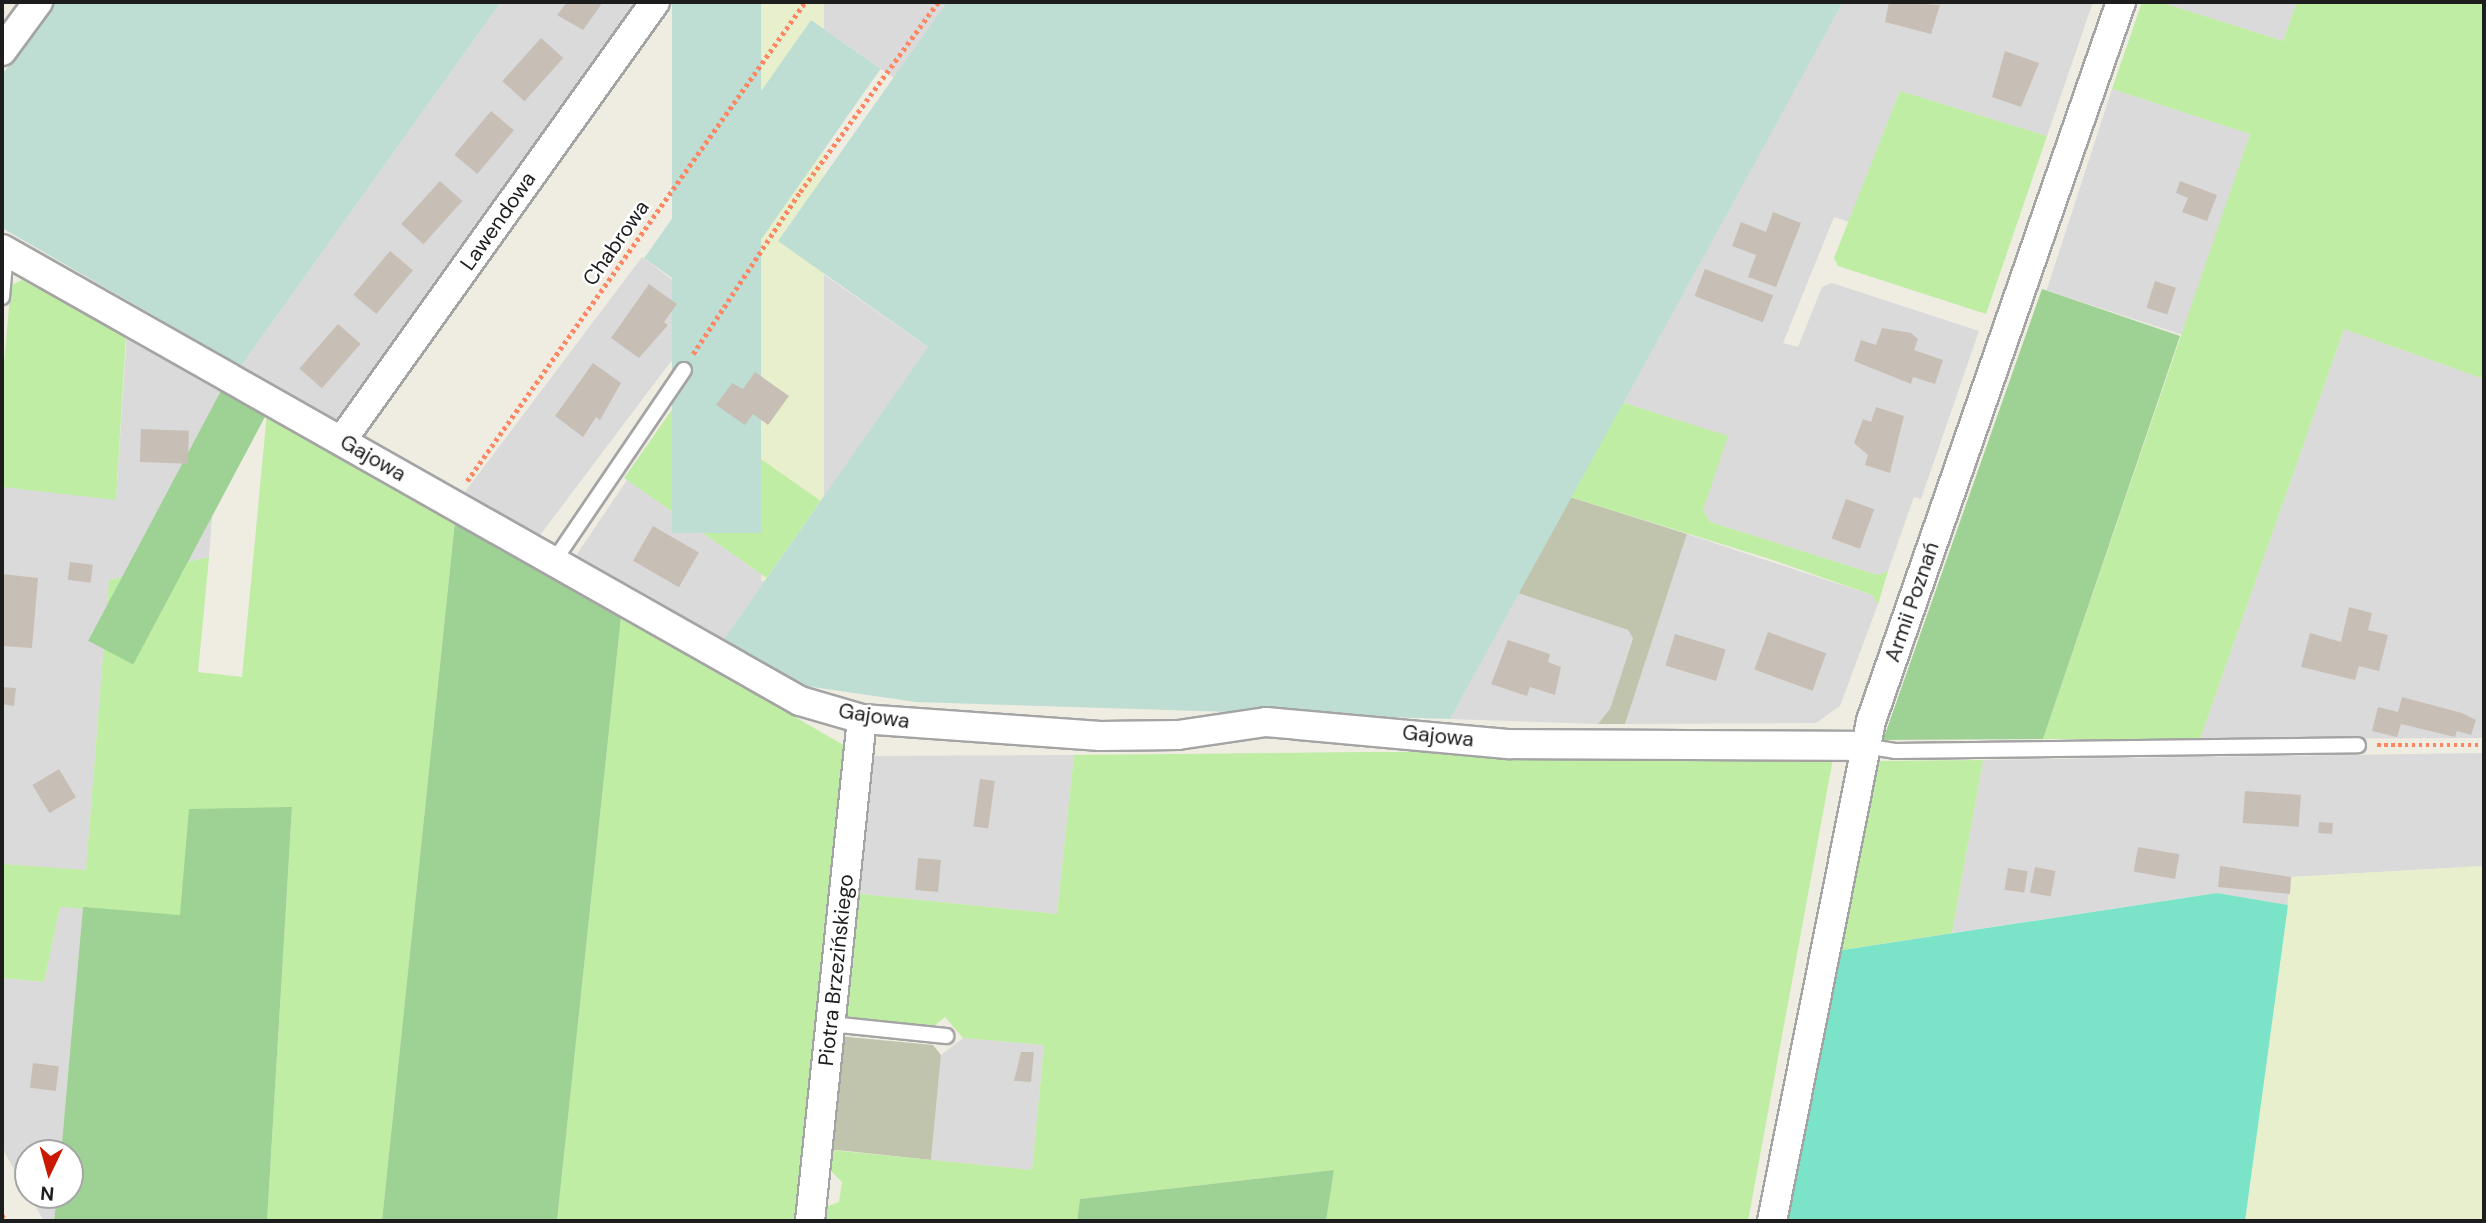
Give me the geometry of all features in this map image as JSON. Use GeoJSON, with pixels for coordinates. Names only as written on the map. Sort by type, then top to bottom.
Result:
{"type":"FeatureCollection","features":[{"type":"Feature","properties":{"kind":"street"},"geometry":{"type":"LineString","coordinates":[[2,51],[37,2]]}},
{"type":"Feature","properties":{"kind":"street","name":"Lawendowa"},"geometry":{"type":"LineString","coordinates":[[342,440],[655,2]]}},
{"type":"Feature","properties":{"kind":"street","name":"Armii Poznań"},"geometry":{"type":"LineString","coordinates":[[1772,1221],[1864,746],[2121,2]]}},
{"type":"Feature","properties":{"kind":"street","name":"Gajowa"},"geometry":{"type":"LineString","coordinates":[[4,251],[800,701],[862,719],[1100,736],[1178,735],[1266,722],[1510,744],[1864,746]]}},
{"type":"Feature","properties":{"kind":"street","name":"Piotra Brzezińskiego"},"geometry":{"type":"LineString","coordinates":[[810,1221],[862,719]]}},
{"type":"Feature","properties":{"kind":"lane"},"geometry":{"type":"LineString","coordinates":[[2,297],[4,251]]}},
{"type":"Feature","properties":{"kind":"lane"},"geometry":{"type":"LineString","coordinates":[[554,561],[684,370]]}},
{"type":"Feature","properties":{"kind":"lane"},"geometry":{"type":"LineString","coordinates":[[1864,746],[1895,751],[2358,745]]}},
{"type":"Feature","properties":{"kind":"lane"},"geometry":{"type":"LineString","coordinates":[[830,1024],[946,1036]]}},
{"type":"Feature","properties":{"kind":"path","name":"Chabrowa"},"geometry":{"type":"LineString","coordinates":[[452,503],[805,2]]}},
{"type":"Feature","properties":{"kind":"path"},"geometry":{"type":"LineString","coordinates":[[684,370],[800,192],[938,2]]}},
{"type":"Feature","properties":{"kind":"path"},"geometry":{"type":"LineString","coordinates":[[2358,745],[2484,745]]}},
{"type":"Feature","properties":{"kind":"path"},"geometry":{"type":"LineString","coordinates":[[2,1215],[6,1221]]}},
{"type":"Feature","properties":{"kind":"shaded area"},"geometry":{"type":"Polygon","coordinates":[[[55,2],[501,2],[241,366],[2,228],[2,75],[55,2]]]}},
{"type":"Feature","properties":{"kind":"shaded area"},"geometry":{"type":"Polygon","coordinates":[[[501,2],[651,2],[365,435],[241,366],[501,2]]]}},
{"type":"Feature","properties":{"kind":"shaded area"},"geometry":{"type":"Polygon","coordinates":[[[672,2],[761,2],[761,533],[672,533],[672,2]]]}},
{"type":"Feature","properties":{"kind":"shaded area"},"geometry":{"type":"Polygon","coordinates":[[[761,2],[824,2],[824,581],[761,581],[761,2]]]}},
{"type":"Feature","properties":{"kind":"shaded area"},"geometry":{"type":"Polygon","coordinates":[[[824,2],[947,2],[894,78],[811,20],[824,2]]]}},
{"type":"Feature","properties":{"kind":"shaded area"},"geometry":{"type":"Polygon","coordinates":[[[947,2],[1843,2],[1450,719],[916,702],[785,683],[720,645],[928,347],[778,241],[947,2]]]}},
{"type":"Feature","properties":{"kind":"shaded area"},"geometry":{"type":"Polygon","coordinates":[[[1843,2],[2093,2],[2047,136],[1900,91],[1849,222],[1834,217],[1783,343],[1798,347],[1822,287],[1832,283],[1979,331],[1921,499],[1914,497],[1888,571],[1878,575],[1710,522],[1703,510],[1727,436],[1621,402],[1843,2]]]}},
{"type":"Feature","properties":{"kind":"shaded area"},"geometry":{"type":"Polygon","coordinates":[[[2160,2],[2297,2],[2283,41],[2160,2]]]}},
{"type":"Feature","properties":{"kind":"shaded area"},"geometry":{"type":"Polygon","coordinates":[[[811,20],[881,69],[714,307],[644,258],[811,20]]]}},
{"type":"Feature","properties":{"kind":"shaded area"},"geometry":{"type":"Polygon","coordinates":[[[2112,89],[2250,134],[2184,335],[2046,291],[2112,89]]]}},
{"type":"Feature","properties":{"kind":"shaded area"},"geometry":{"type":"Polygon","coordinates":[[[786,248],[929,348],[821,501],[679,401],[786,248]]]}},
{"type":"Feature","properties":{"kind":"shaded area"},"geometry":{"type":"Polygon","coordinates":[[[642,257],[711,309],[532,546],[463,494],[642,257]]]}},
{"type":"Feature","properties":{"kind":"shaded area"},"geometry":{"type":"Polygon","coordinates":[[[2344,329],[2484,379],[2484,738],[2200,739],[2344,329]]]}},
{"type":"Feature","properties":{"kind":"shaded area"},"geometry":{"type":"Polygon","coordinates":[[[127,332],[222,389],[209,557],[109,580],[86,871],[2,864],[2,487],[116,499],[127,332]]]}},
{"type":"Feature","properties":{"kind":"shaded area"},"geometry":{"type":"Polygon","coordinates":[[[627,480],[767,578],[720,645],[573,560],[627,480]]]}},
{"type":"Feature","properties":{"kind":"shaded area"},"geometry":{"type":"Polygon","coordinates":[[[1570,497],[1687,534],[1625,724],[1598,724],[1610,709],[1633,638],[1628,630],[1518,593],[1570,497]]]}},
{"type":"Feature","properties":{"kind":"shaded area"},"geometry":{"type":"Polygon","coordinates":[[[1687,534],[1872,595],[1878,604],[1840,706],[1816,723],[1625,724],[1687,534]]]}},
{"type":"Feature","properties":{"kind":"shaded area"},"geometry":{"type":"Polygon","coordinates":[[[1518,593],[1628,630],[1633,637],[1610,710],[1598,724],[1450,719],[1518,593]]]}},
{"type":"Feature","properties":{"kind":"shaded area"},"geometry":{"type":"Polygon","coordinates":[[[2484,753],[2484,866],[2292,877],[2288,905],[2217,893],[1952,933],[1983,760],[2484,753]]]}},
{"type":"Feature","properties":{"kind":"shaded area"},"geometry":{"type":"Polygon","coordinates":[[[1074,755],[1057,914],[852,893],[866,756],[1074,755]]]}},
{"type":"Feature","properties":{"kind":"shaded area"},"geometry":{"type":"Polygon","coordinates":[[[2484,866],[2484,1221],[2245,1221],[2291,877],[2484,866]]]}},
{"type":"Feature","properties":{"kind":"shaded area"},"geometry":{"type":"Polygon","coordinates":[[[60,907],[83,907],[62,1139],[14,1139],[14,1169],[2,1148],[2,978],[44,982],[60,907]]]}},
{"type":"Feature","properties":{"kind":"shaded area"},"geometry":{"type":"Polygon","coordinates":[[[838,1036],[933,1045],[941,1055],[931,1160],[827,1149],[838,1036]]]}},
{"type":"Feature","properties":{"kind":"shaded area"},"geometry":{"type":"Polygon","coordinates":[[[963,1038],[1044,1045],[1032,1170],[931,1160],[941,1055],[963,1038]]]}},
{"type":"Feature","properties":{"kind":"shaded area"},"geometry":{"type":"Polygon","coordinates":[[[37,1209],[55,1209],[54,1221],[44,1221],[37,1209]]]}},
{"type":"Feature","properties":{"kind":"green space"},"geometry":{"type":"Polygon","coordinates":[[[2142,2],[2160,2],[2283,41],[2297,2],[2484,2],[2484,379],[2344,329],[2200,739],[2043,739],[2250,134],[2112,89],[2142,2]]]}},
{"type":"Feature","properties":{"kind":"green space"},"geometry":{"type":"Polygon","coordinates":[[[1900,91],[2047,136],[1986,314],[1838,266],[1834,258],[1900,91]]]}},
{"type":"Feature","properties":{"kind":"green space"},"geometry":{"type":"Polygon","coordinates":[[[22,280],[126,336],[116,500],[2,487],[2,386],[11,285],[22,280]]]}},
{"type":"Feature","properties":{"kind":"green space"},"geometry":{"type":"Polygon","coordinates":[[[2042,289],[2180,336],[2043,739],[1883,740],[2042,289]]]}},
{"type":"Feature","properties":{"kind":"green space"},"geometry":{"type":"Polygon","coordinates":[[[222,389],[267,413],[133,665],[88,641],[222,389]]]}},
{"type":"Feature","properties":{"kind":"green space"},"geometry":{"type":"Polygon","coordinates":[[[678,401],[821,501],[767,578],[624,478],[678,401]]]}},
{"type":"Feature","properties":{"kind":"green space"},"geometry":{"type":"Polygon","coordinates":[[[1621,402],[1728,436],[1703,510],[1710,522],[1878,575],[1888,571],[1878,604],[1872,595],[1773,560],[1570,497],[1621,402]]]}},
{"type":"Feature","properties":{"kind":"green space"},"geometry":{"type":"Polygon","coordinates":[[[267,413],[455,521],[382,1221],[267,1221],[292,807],[180,915],[60,907],[44,982],[2,978],[2,864],[86,870],[109,580],[209,557],[198,672],[242,677],[267,413]]]}},
{"type":"Feature","properties":{"kind":"green space"},"geometry":{"type":"Polygon","coordinates":[[[455,521],[621,617],[557,1221],[382,1221],[455,521]]]}},
{"type":"Feature","properties":{"kind":"green space"},"geometry":{"type":"Polygon","coordinates":[[[621,617],[847,747],[798,1221],[557,1221],[621,617]]]}},
{"type":"Feature","properties":{"kind":"green space"},"geometry":{"type":"Polygon","coordinates":[[[1369,752],[1834,753],[1748,1221],[1326,1221],[1334,1170],[1080,1199],[1077,1221],[819,1221],[820,1209],[839,1202],[842,1182],[829,1169],[831,1150],[1032,1170],[1044,1045],[963,1038],[945,1017],[934,1026],[839,1016],[852,893],[1057,914],[1074,755],[1369,752]]]}},
{"type":"Feature","properties":{"kind":"green space"},"geometry":{"type":"Polygon","coordinates":[[[1983,760],[1952,933],[1836,951],[1878,761],[1983,760]]]}},
{"type":"Feature","properties":{"kind":"green space"},"geometry":{"type":"Polygon","coordinates":[[[292,807],[267,1221],[54,1221],[55,1209],[84,1209],[84,1139],[62,1139],[83,907],[180,915],[189,809],[292,807]]]}},
{"type":"Feature","properties":{"kind":"green space"},"geometry":{"type":"Polygon","coordinates":[[[2217,893],[2288,905],[2245,1221],[1784,1221],[1836,951],[2217,893]]]}},
{"type":"Feature","properties":{"kind":"green space"},"geometry":{"type":"Polygon","coordinates":[[[1334,1170],[1326,1221],[1077,1221],[1080,1199],[1334,1170]]]}},
{"type":"Feature","properties":{"kind":"building"},"geometry":{"type":"Polygon","coordinates":[[[567,2],[603,2],[583,30],[557,15],[567,2]]]}},
{"type":"Feature","properties":{"kind":"building"},"geometry":{"type":"Polygon","coordinates":[[[1889,2],[1940,5],[1931,34],[1885,22],[1889,2]]]}},
{"type":"Feature","properties":{"kind":"building"},"geometry":{"type":"Polygon","coordinates":[[[541,38],[563,58],[524,101],[502,81],[541,38]]]}},
{"type":"Feature","properties":{"kind":"building"},"geometry":{"type":"Polygon","coordinates":[[[2005,51],[2039,63],[2021,107],[1992,97],[2005,51]]]}},
{"type":"Feature","properties":{"kind":"building"},"geometry":{"type":"Polygon","coordinates":[[[491,111],[514,130],[477,174],[454,155],[491,111]]]}},
{"type":"Feature","properties":{"kind":"building"},"geometry":{"type":"Polygon","coordinates":[[[440,181],[462,201],[423,244],[401,224],[440,181]]]}},
{"type":"Feature","properties":{"kind":"building"},"geometry":{"type":"Polygon","coordinates":[[[2180,181],[2217,195],[2207,221],[2182,212],[2188,198],[2176,193],[2180,181]]]}},
{"type":"Feature","properties":{"kind":"building"},"geometry":{"type":"Polygon","coordinates":[[[1773,212],[1801,223],[1776,287],[1748,277],[1756,255],[1732,246],[1741,222],[1766,232],[1773,212]]]}},
{"type":"Feature","properties":{"kind":"building"},"geometry":{"type":"Polygon","coordinates":[[[390,251],[413,270],[376,314],[353,295],[390,251]]]}},
{"type":"Feature","properties":{"kind":"building"},"geometry":{"type":"Polygon","coordinates":[[[1705,269],[1773,295],[1763,322],[1695,296],[1705,269]]]}},
{"type":"Feature","properties":{"kind":"building"},"geometry":{"type":"Polygon","coordinates":[[[2155,281],[2176,288],[2167,314],[2146,308],[2155,281]]]}},
{"type":"Feature","properties":{"kind":"building"},"geometry":{"type":"Polygon","coordinates":[[[649,284],[677,304],[664,322],[668,325],[639,358],[611,338],[649,284]]]}},
{"type":"Feature","properties":{"kind":"building"},"geometry":{"type":"Polygon","coordinates":[[[338,324],[361,344],[322,388],[299,369],[338,324]]]}},
{"type":"Feature","properties":{"kind":"building"},"geometry":{"type":"Polygon","coordinates":[[[1882,328],[1911,333],[1918,339],[1914,350],[1943,360],[1935,384],[1913,377],[1911,384],[1854,361],[1861,340],[1876,345],[1882,328]]]}},
{"type":"Feature","properties":{"kind":"building"},"geometry":{"type":"Polygon","coordinates":[[[593,363],[621,383],[600,420],[596,417],[583,437],[555,416],[593,363]]]}},
{"type":"Feature","properties":{"kind":"building"},"geometry":{"type":"Polygon","coordinates":[[[755,372],[789,396],[768,425],[753,414],[745,425],[716,405],[732,383],[743,389],[755,372]]]}},
{"type":"Feature","properties":{"kind":"building"},"geometry":{"type":"Polygon","coordinates":[[[1876,407],[1904,416],[1890,473],[1865,465],[1868,455],[1854,443],[1863,419],[1871,422],[1876,407]]]}},
{"type":"Feature","properties":{"kind":"building"},"geometry":{"type":"Polygon","coordinates":[[[141,429],[189,431],[188,464],[140,462],[141,429]]]}},
{"type":"Feature","properties":{"kind":"building"},"geometry":{"type":"Polygon","coordinates":[[[1846,499],[1874,509],[1860,549],[1832,538],[1846,499]]]}},
{"type":"Feature","properties":{"kind":"building"},"geometry":{"type":"Polygon","coordinates":[[[653,526],[699,552],[679,587],[633,561],[653,526]]]}},
{"type":"Feature","properties":{"kind":"building"},"geometry":{"type":"Polygon","coordinates":[[[70,562],[93,565],[91,583],[68,580],[70,562]]]}},
{"type":"Feature","properties":{"kind":"building"},"geometry":{"type":"Polygon","coordinates":[[[2,574],[38,578],[32,648],[2,646],[2,574]]]}},
{"type":"Feature","properties":{"kind":"building"},"geometry":{"type":"Polygon","coordinates":[[[2349,607],[2372,613],[2368,630],[2388,635],[2379,671],[2359,666],[2355,680],[2301,667],[2310,633],[2341,642],[2349,607]]]}},
{"type":"Feature","properties":{"kind":"building"},"geometry":{"type":"Polygon","coordinates":[[[1768,632],[1826,653],[1813,691],[1754,670],[1768,632]]]}},
{"type":"Feature","properties":{"kind":"building"},"geometry":{"type":"Polygon","coordinates":[[[1675,634],[1726,649],[1716,681],[1665,666],[1675,634]]]}},
{"type":"Feature","properties":{"kind":"building"},"geometry":{"type":"Polygon","coordinates":[[[1508,640],[1550,654],[1548,662],[1561,667],[1555,695],[1530,687],[1527,696],[1491,684],[1508,640]]]}},
{"type":"Feature","properties":{"kind":"building"},"geometry":{"type":"Polygon","coordinates":[[[2,687],[16,688],[14,706],[2,704],[2,687]]]}},
{"type":"Feature","properties":{"kind":"building"},"geometry":{"type":"Polygon","coordinates":[[[2402,697],[2462,713],[2476,720],[2471,735],[2457,731],[2455,737],[2401,724],[2397,737],[2372,731],[2378,707],[2398,712],[2402,697]]]}},
{"type":"Feature","properties":{"kind":"building"},"geometry":{"type":"Polygon","coordinates":[[[59,769],[76,797],[49,813],[32,785],[59,769]]]}},
{"type":"Feature","properties":{"kind":"building"},"geometry":{"type":"Polygon","coordinates":[[[980,779],[995,781],[988,829],[973,827],[980,779]]]}},
{"type":"Feature","properties":{"kind":"building"},"geometry":{"type":"Polygon","coordinates":[[[2245,791],[2301,795],[2299,827],[2243,823],[2245,791]]]}},
{"type":"Feature","properties":{"kind":"building"},"geometry":{"type":"Polygon","coordinates":[[[2319,822],[2333,823],[2332,834],[2318,833],[2319,822]]]}},
{"type":"Feature","properties":{"kind":"building"},"geometry":{"type":"Polygon","coordinates":[[[2138,847],[2179,854],[2175,879],[2134,872],[2138,847]]]}},
{"type":"Feature","properties":{"kind":"building"},"geometry":{"type":"Polygon","coordinates":[[[918,858],[941,860],[938,892],[915,890],[918,858]]]}},
{"type":"Feature","properties":{"kind":"building"},"geometry":{"type":"Polygon","coordinates":[[[2220,866],[2291,877],[2290,894],[2218,887],[2220,866]]]}},
{"type":"Feature","properties":{"kind":"building"},"geometry":{"type":"Polygon","coordinates":[[[2035,867],[2056,871],[2051,897],[2030,893],[2035,867]]]}},
{"type":"Feature","properties":{"kind":"building"},"geometry":{"type":"Polygon","coordinates":[[[2008,868],[2028,871],[2024,893],[2005,890],[2008,868]]]}},
{"type":"Feature","properties":{"kind":"building"},"geometry":{"type":"Polygon","coordinates":[[[1021,1052],[1034,1052],[1031,1082],[1014,1081],[1021,1052]]]}},
{"type":"Feature","properties":{"kind":"building"},"geometry":{"type":"Polygon","coordinates":[[[33,1063],[59,1066],[56,1091],[30,1088],[33,1063]]]}}]}
